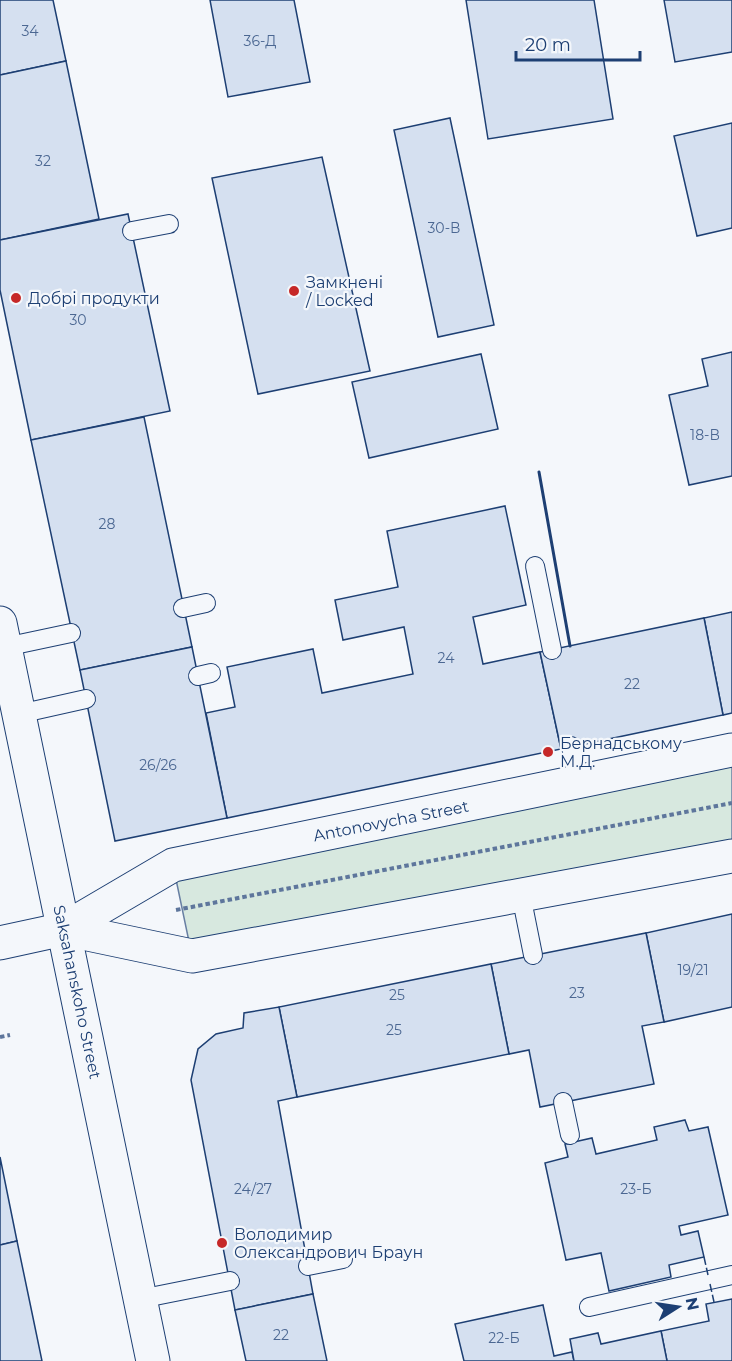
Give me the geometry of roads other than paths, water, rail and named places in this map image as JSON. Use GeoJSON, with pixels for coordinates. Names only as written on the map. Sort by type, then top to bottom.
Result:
{"type":"FeatureCollection","features":[{"type":"Feature","properties":{"kind":"street","name":"Saksahanskoho Street"},"geometry":{"type":"LineString","coordinates":[[3,635],[153,1361]]}},
{"type":"Feature","properties":{"kind":"street","name":"Antonovycha Street"},"geometry":{"type":"LineString","coordinates":[[0,943],[64,929],[172,865],[732,750]]}},
{"type":"Feature","properties":{"kind":"street","name":"Antonovycha Street"},"geometry":{"type":"LineString","coordinates":[[64,929],[192,956],[732,856]]}},
{"type":"Feature","properties":{"kind":"lane"},"geometry":{"type":"LineString","coordinates":[[132,231],[169,224]]}},
{"type":"Feature","properties":{"kind":"lane"},"geometry":{"type":"LineString","coordinates":[[535,566],[552,650]]}},
{"type":"Feature","properties":{"kind":"lane"},"geometry":{"type":"LineString","coordinates":[[183,608],[206,603]]}},
{"type":"Feature","properties":{"kind":"lane"},"geometry":{"type":"LineString","coordinates":[[3,635],[72,633]]}},
{"type":"Feature","properties":{"kind":"lane"},"geometry":{"type":"LineString","coordinates":[[19,714],[86,699]]}},
{"type":"Feature","properties":{"kind":"lane"},"geometry":{"type":"LineString","coordinates":[[571,746],[578,783]]}},
{"type":"Feature","properties":{"kind":"lane"},"geometry":{"type":"LineString","coordinates":[[521,895],[534,955]]}},
{"type":"Feature","properties":{"kind":"lane"},"geometry":{"type":"LineString","coordinates":[[563,1102],[570,1135]]}},
{"type":"Feature","properties":{"kind":"lane"},"geometry":{"type":"LineString","coordinates":[[308,1266],[344,1258]]}},
{"type":"Feature","properties":{"kind":"lane"},"geometry":{"type":"LineString","coordinates":[[589,1307],[732,1275]]}},
{"type":"Feature","properties":{"kind":"lane"},"geometry":{"type":"LineString","coordinates":[[140,1299],[230,1281]]}},
{"type":"Feature","properties":{"kind":"place","name":"Замкнені / Locked"},"geometry":{"type":"Point","coordinates":[294,291]}},
{"type":"Feature","properties":{"kind":"place","name":"Добрі продукти"},"geometry":{"type":"Point","coordinates":[16,298]}},
{"type":"Feature","properties":{"kind":"place","name":"Бернадському М.Д."},"geometry":{"type":"Point","coordinates":[548,752]}},
{"type":"Feature","properties":{"kind":"place","name":"Володимир Олександрович Браун"},"geometry":{"type":"Point","coordinates":[222,1243]}}]}
